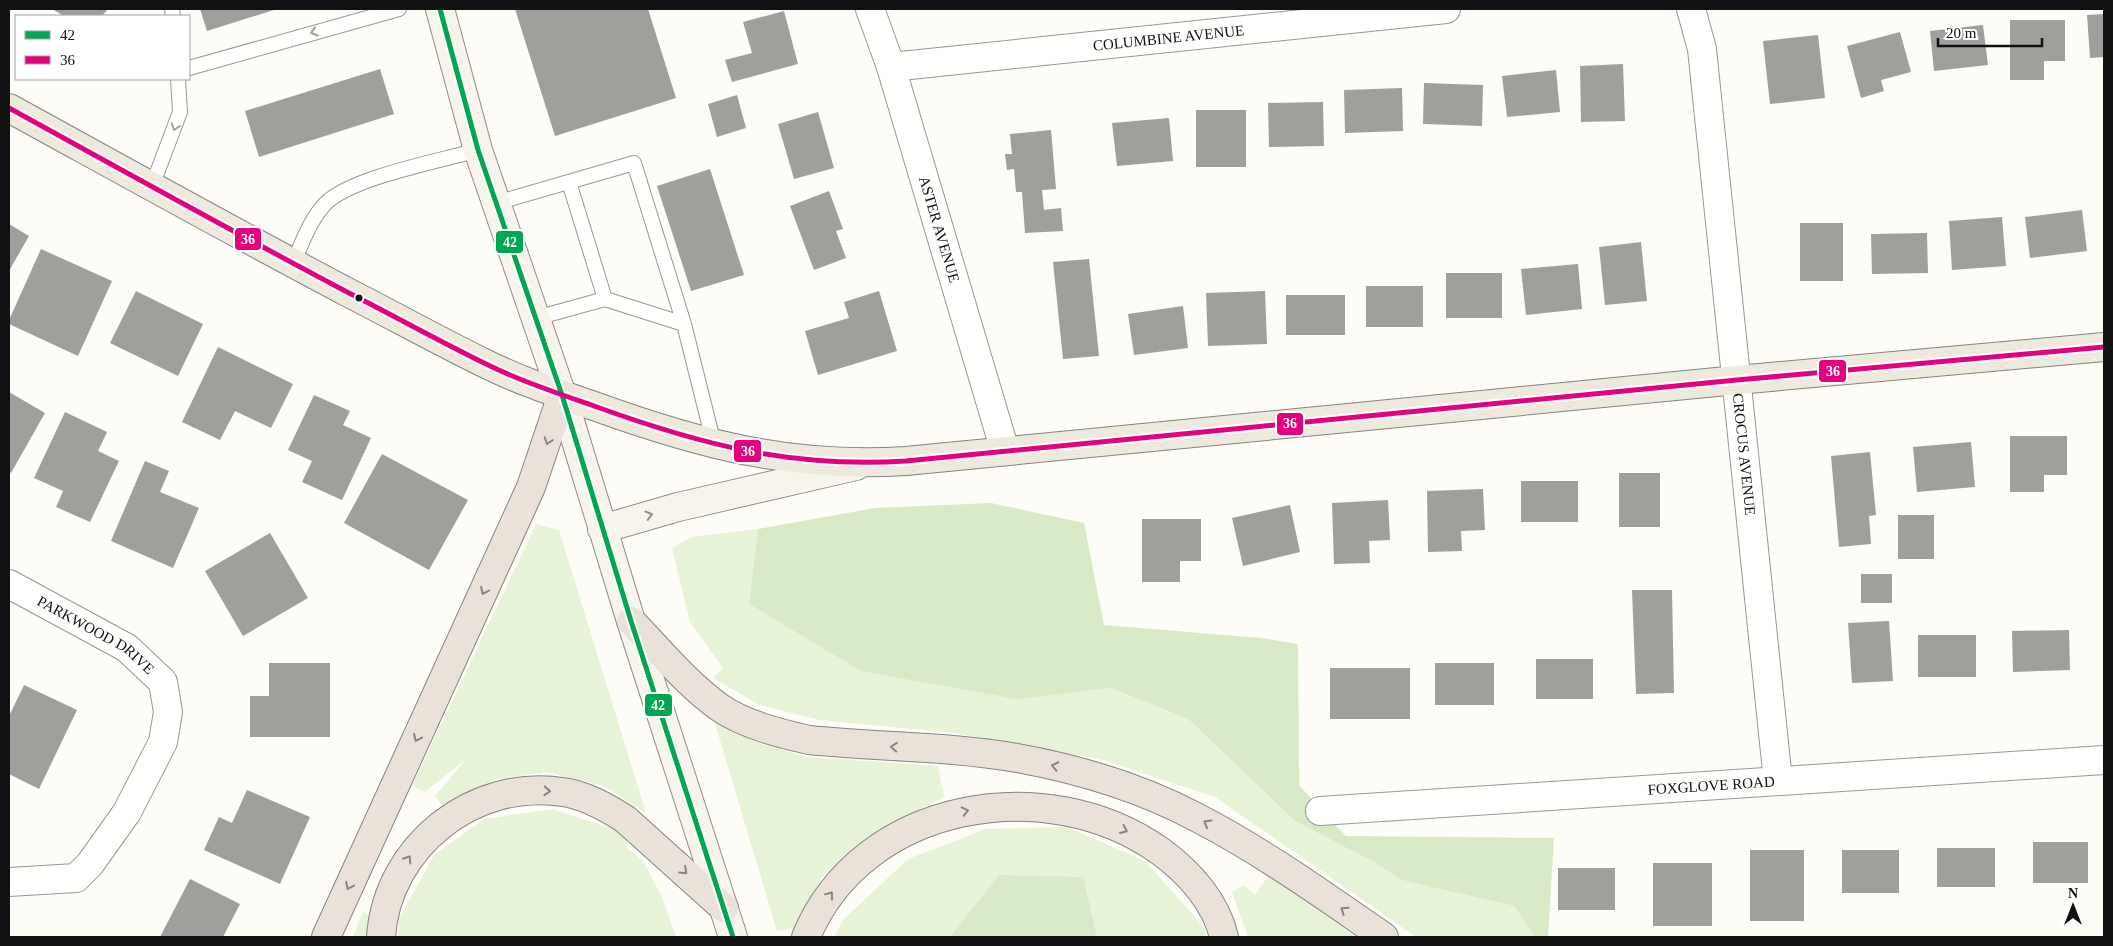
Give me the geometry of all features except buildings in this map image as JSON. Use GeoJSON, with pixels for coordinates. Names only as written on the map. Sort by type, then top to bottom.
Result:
{"type":"FeatureCollection","features":[{"type":"Feature","properties":{"kind":"highway"},"geometry":{"type":"LineString","coordinates":[[326,937],[532,486],[562,395]]}},
{"type":"Feature","properties":{"kind":"highway"},"geometry":{"type":"LineString","coordinates":[[631,621],[691,682],[720,707],[741,719],[784,734],[809,740],[1016,758],[1065,768],[1108,781],[1151,796],[1195,816],[1270,860],[1384,937]]}},
{"type":"Feature","properties":{"kind":"highway"},"geometry":{"type":"LineString","coordinates":[[381,937],[386,907],[392,888],[414,850],[425,838],[452,816],[494,797],[519,791],[545,790],[565,792],[608,808],[625,819],[724,908]]}},
{"type":"Feature","properties":{"kind":"highway"},"geometry":{"type":"LineString","coordinates":[[806,937],[822,905],[838,884],[860,862],[887,843],[914,828],[946,816],[982,808],[1020,805],[1055,808],[1088,816],[1123,829],[1152,846],[1180,866],[1200,890],[1214,909],[1224,937]]}},
{"type":"Feature","properties":{"kind":"main road"},"geometry":{"type":"LineString","coordinates":[[440,9],[478,150],[562,395],[631,621],[733,937]]}},
{"type":"Feature","properties":{"kind":"main road"},"geometry":{"type":"LineString","coordinates":[[9,108],[293,264],[486,364],[562,395],[638,422],[714,444],[772,456],[868,463]]}},
{"type":"Feature","properties":{"kind":"main road"},"geometry":{"type":"LineString","coordinates":[[602,529],[678,507],[868,463],[2104,347]]}},
{"type":"Feature","properties":{"kind":"street","name":"ASTER AVENUE"},"geometry":{"type":"LineString","coordinates":[[870,9],[891,67],[1006,451]]}},
{"type":"Feature","properties":{"kind":"street","name":"COLUMBINE AVENUE"},"geometry":{"type":"LineString","coordinates":[[891,67],[1288,17],[1446,9]]}},
{"type":"Feature","properties":{"kind":"street","name":"CROCUS AVENUE"},"geometry":{"type":"LineString","coordinates":[[1691,9],[1702,49],[1778,781]]}},
{"type":"Feature","properties":{"kind":"street","name":"PARKWOOD DRIVE"},"geometry":{"type":"LineString","coordinates":[[9,584],[127,648],[163,682],[168,712],[163,742],[126,812],[90,864],[76,878],[9,882]]}},
{"type":"Feature","properties":{"kind":"street","name":"FOXGLOVE ROAD"},"geometry":{"type":"LineString","coordinates":[[1320,811],[2104,760]]}},
{"type":"Feature","properties":{"kind":"lane"},"geometry":{"type":"LineString","coordinates":[[190,68],[360,14],[399,9]]}},
{"type":"Feature","properties":{"kind":"lane"},"geometry":{"type":"LineString","coordinates":[[152,186],[180,112],[178,80]]}},
{"type":"Feature","properties":{"kind":"lane"},"geometry":{"type":"LineString","coordinates":[[293,264],[314,218],[328,202],[366,180],[478,150]]}},
{"type":"Feature","properties":{"kind":"lane"},"geometry":{"type":"LineString","coordinates":[[496,203],[634,163],[684,324],[714,444]]}},
{"type":"Feature","properties":{"kind":"lane"},"geometry":{"type":"LineString","coordinates":[[569,182],[605,299]]}},
{"type":"Feature","properties":{"kind":"lane"},"geometry":{"type":"LineString","coordinates":[[536,318],[605,299],[684,324]]}},
{"type":"Feature","properties":{"kind":"green space"},"geometry":{"type":"Polygon","coordinates":[[[991,503],[1084,523],[1104,625],[1261,638],[1298,644],[1299,785],[1346,836],[1554,838],[1548,937],[1535,937],[1514,906],[1401,880],[1374,862],[1295,821],[1188,719],[1111,688],[1016,699],[861,671],[749,604],[758,529],[875,508],[991,503]]]}},
{"type":"Feature","properties":{"kind":"green space"},"geometry":{"type":"Polygon","coordinates":[[[536,524],[559,530],[646,813],[604,786],[547,772],[496,779],[442,805],[435,796],[466,759],[425,792],[412,786],[536,524]]]}},
{"type":"Feature","properties":{"kind":"green space"},"geometry":{"type":"Polygon","coordinates":[[[758,529],[749,604],[1016,698],[1111,688],[1188,719],[1295,821],[1374,862],[1401,880],[1514,906],[1535,937],[1416,937],[1215,797],[1100,759],[954,733],[819,720],[760,705],[713,678],[723,668],[690,622],[672,548],[691,537],[758,529]]]}},
{"type":"Feature","properties":{"kind":"green space"},"geometry":{"type":"Polygon","coordinates":[[[714,720],[759,743],[807,757],[938,766],[944,797],[867,837],[822,877],[794,928],[777,931],[714,720]]]}},
{"type":"Feature","properties":{"kind":"green space"},"geometry":{"type":"Polygon","coordinates":[[[552,809],[620,831],[628,838],[627,848],[643,861],[662,897],[676,937],[398,937],[399,919],[434,855],[484,819],[552,809]]]}},
{"type":"Feature","properties":{"kind":"green space"},"geometry":{"type":"Polygon","coordinates":[[[1067,827],[1145,861],[1205,928],[1206,937],[834,937],[843,920],[908,859],[986,829],[1067,827]]]}},
{"type":"Feature","properties":{"kind":"green space"},"geometry":{"type":"Polygon","coordinates":[[[999,875],[1083,877],[1097,937],[950,937],[999,875]]]}},
{"type":"Feature","properties":{"kind":"green space"},"geometry":{"type":"Polygon","coordinates":[[[1268,876],[1356,937],[1248,937],[1232,892],[1244,885],[1255,895],[1268,876]]]}},
{"type":"Feature","properties":{"kind":"green space"},"geometry":{"type":"Polygon","coordinates":[[[363,911],[371,917],[369,937],[353,937],[363,911]]]}},
{"type":"Feature","properties":{"kind":"transit line","name":"42"},"geometry":{"type":"LineString","coordinates":[[440,9],[478,150],[562,395],[631,621],[733,937]]}},
{"type":"Feature","properties":{"kind":"transit line","name":"36"},"geometry":{"type":"LineString","coordinates":[[9,108],[306,270],[450,346],[498,369],[552,391],[672,432],[747,451],[785,457],[824,461],[906,461],[1737,380],[2104,347]]}}]}
